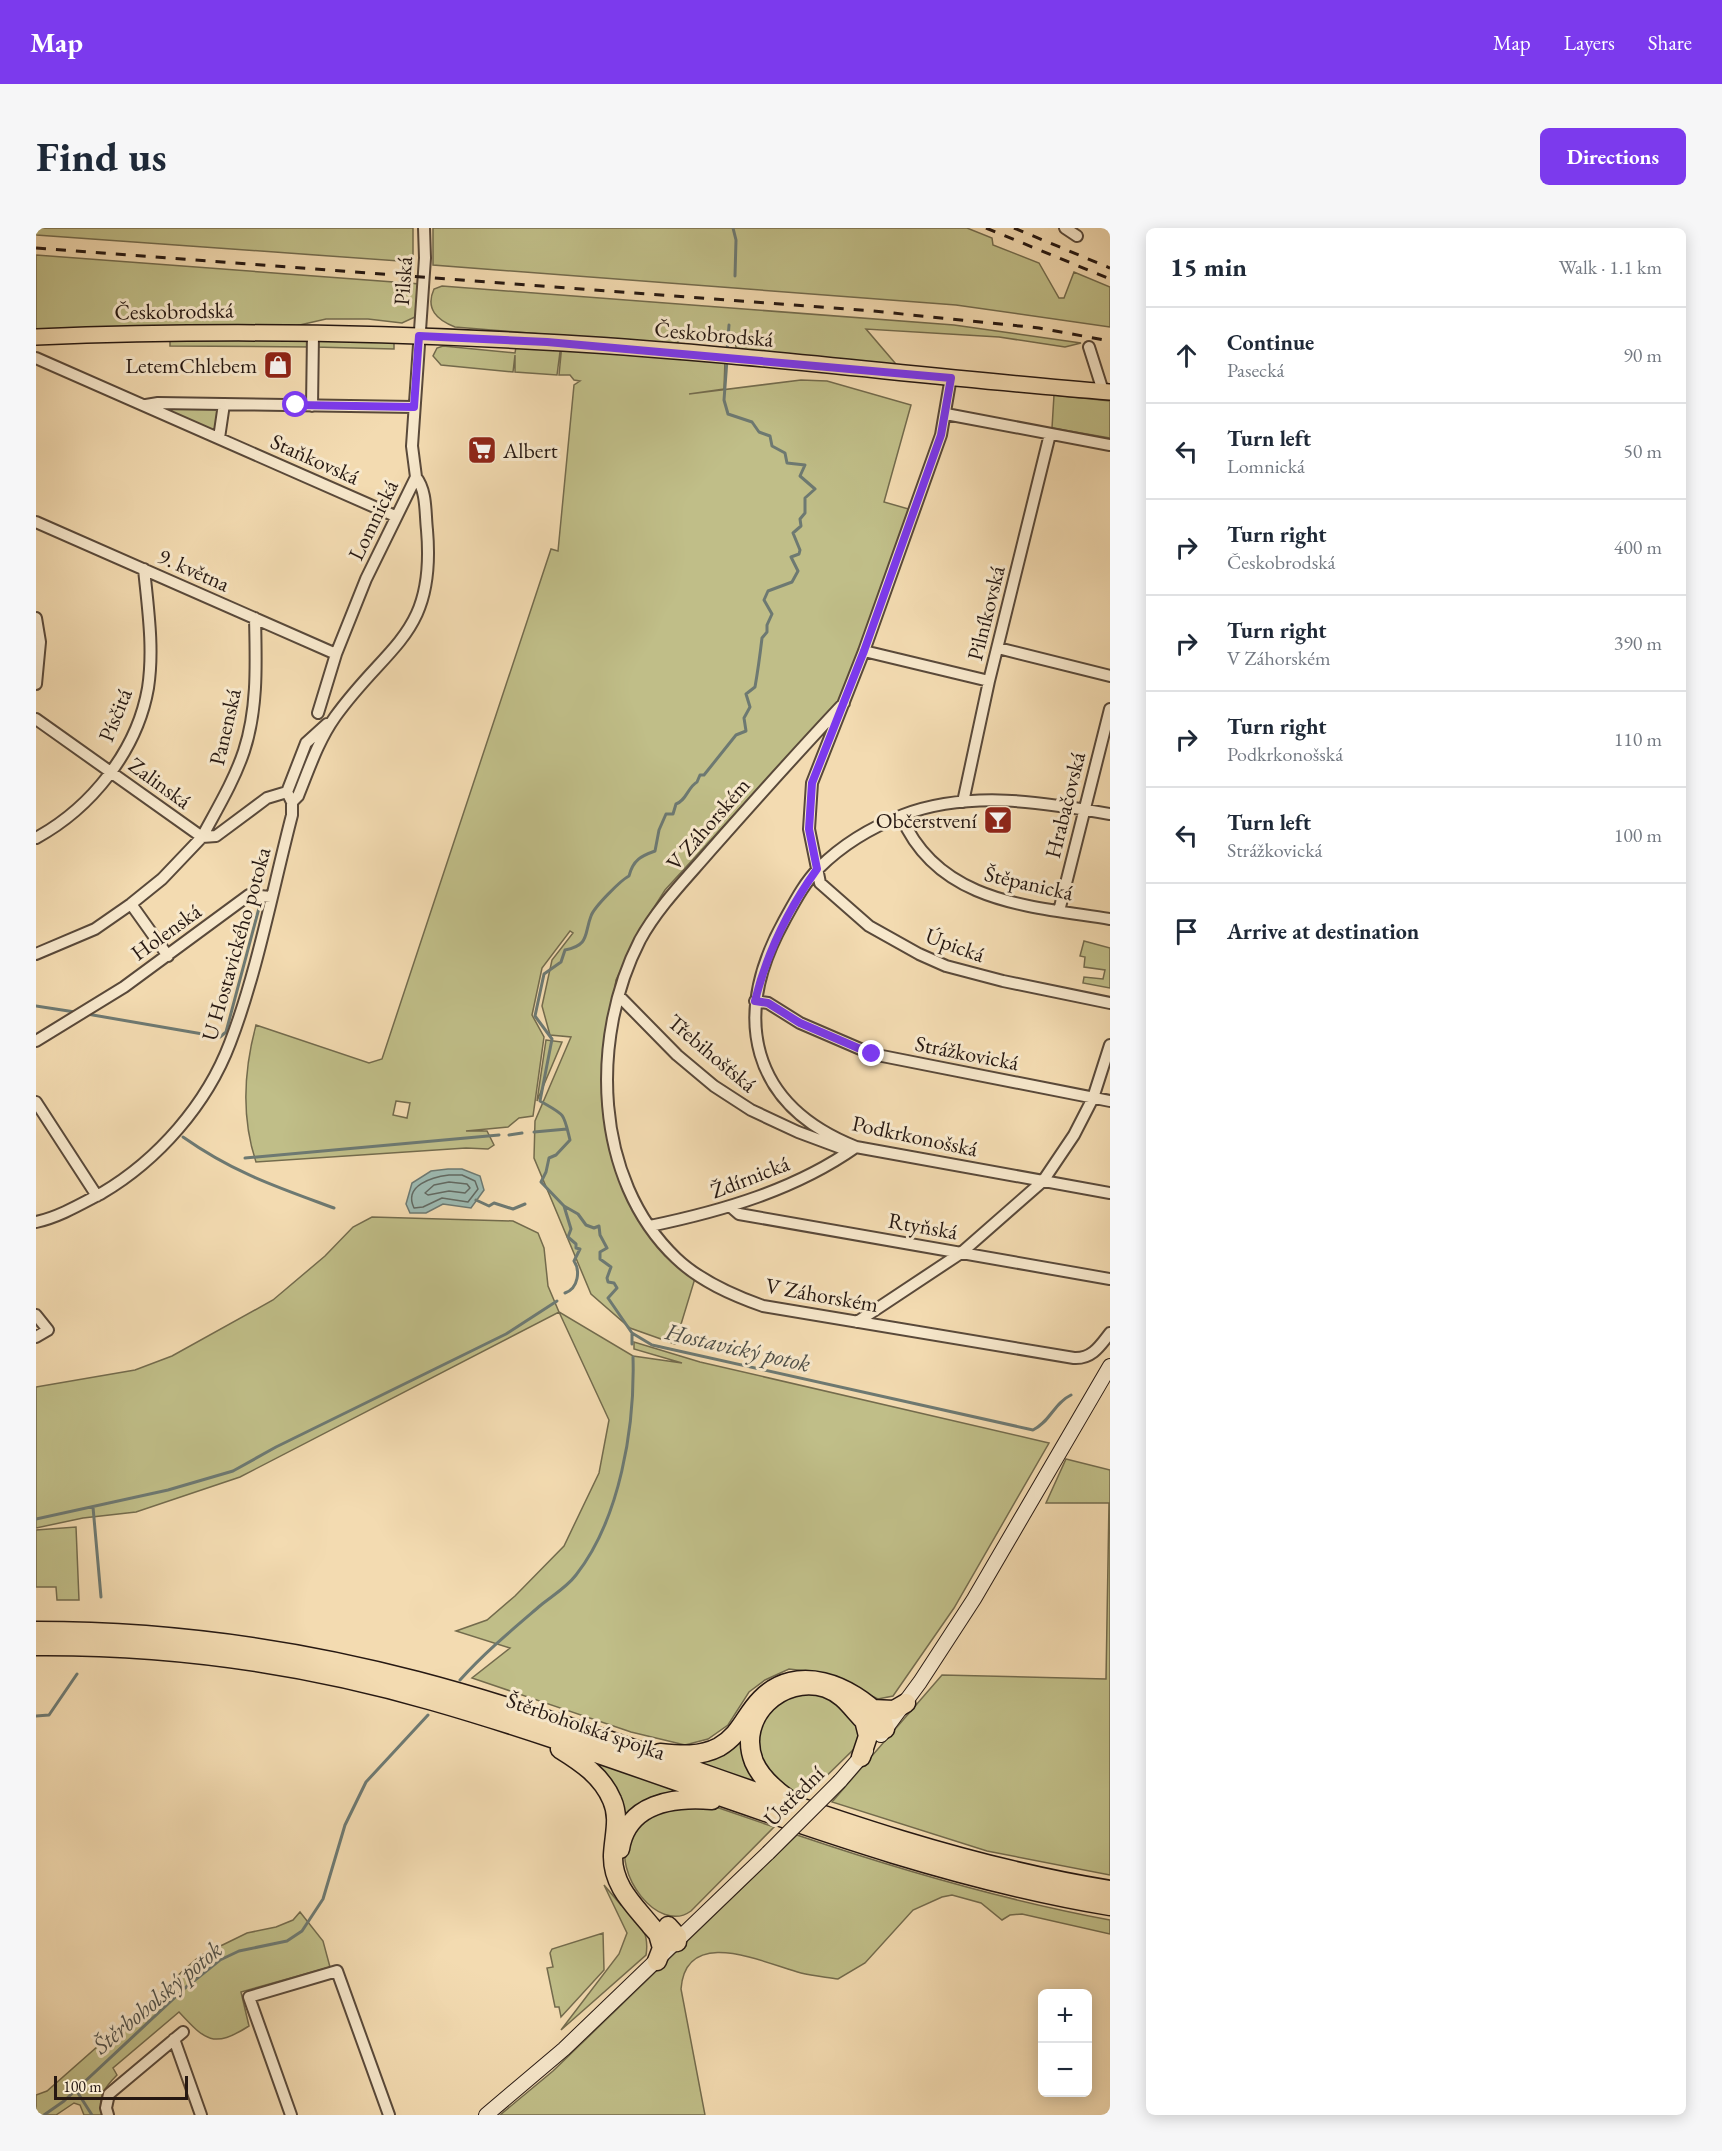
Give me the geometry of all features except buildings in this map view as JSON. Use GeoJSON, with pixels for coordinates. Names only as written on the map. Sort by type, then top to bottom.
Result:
{"type":"FeatureCollection","features":[{"type":"Feature","properties":{"kind":"highway","name":"Štěrboholská spojka"},"geometry":{"type":"LineString","coordinates":[[36,1631],[183,1638],[327,1660],[464,1694],[824,1816],[984,1864],[1110,1890]]}},
{"type":"Feature","properties":{"kind":"highway","name":"Štěrboholská spojka"},"geometry":{"type":"LineString","coordinates":[[36,1646],[140,1650],[283,1667],[402,1693],[527,1730],[746,1806],[937,1868],[1019,1888],[1110,1906]]}},
{"type":"Feature","properties":{"kind":"highway"},"geometry":{"type":"LineString","coordinates":[[623,1747],[681,1755],[710,1751],[737,1733],[767,1694],[794,1680],[817,1680],[832,1684],[868,1715],[875,1730],[885,1729]]}},
{"type":"Feature","properties":{"kind":"highway"},"geometry":{"type":"LineString","coordinates":[[824,1816],[788,1798],[762,1777],[751,1750],[755,1719],[774,1696],[791,1688],[808,1685],[825,1688],[839,1694],[868,1715],[894,1710],[906,1703]]}},
{"type":"Feature","properties":{"kind":"highway"},"geometry":{"type":"LineString","coordinates":[[861,1757],[868,1736],[868,1715]]}},
{"type":"Feature","properties":{"kind":"highway"},"geometry":{"type":"LineString","coordinates":[[527,1730],[576,1759],[605,1786],[616,1817],[613,1856],[616,1877],[627,1897],[668,1934]]}},
{"type":"Feature","properties":{"kind":"highway"},"geometry":{"type":"LineString","coordinates":[[668,1934],[634,1896],[624,1880],[620,1863],[620,1846],[630,1824],[650,1807],[672,1800],[712,1800],[746,1806]]}},
{"type":"Feature","properties":{"kind":"highway"},"geometry":{"type":"LineString","coordinates":[[657,1961],[668,1934],[692,1928]]}},
{"type":"Feature","properties":{"kind":"main road","name":"Českobrodská"},"geometry":{"type":"LineString","coordinates":[[36,337],[169,332],[313,341],[419,336],[547,342],[1106,392]]}},
{"type":"Feature","properties":{"kind":"street","name":"Pilská"},"geometry":{"type":"LineString","coordinates":[[419,336],[425,258],[424,228]]}},
{"type":"Feature","properties":{"kind":"street"},"geometry":{"type":"LineString","coordinates":[[1065,228],[1077,236]]}},
{"type":"Feature","properties":{"kind":"street","name":"Lomnická"},"geometry":{"type":"LineString","coordinates":[[318,713],[336,654],[395,516],[416,477],[412,446],[419,336]]}},
{"type":"Feature","properties":{"kind":"street"},"geometry":{"type":"LineString","coordinates":[[312,406],[313,341]]}},
{"type":"Feature","properties":{"kind":"street"},"geometry":{"type":"LineString","coordinates":[[1089,347],[1106,392]]}},
{"type":"Feature","properties":{"kind":"street","name":"Staňkovská"},"geometry":{"type":"LineString","coordinates":[[36,358],[395,516]]}},
{"type":"Feature","properties":{"kind":"street","name":"V Záhorském"},"geometry":{"type":"LineString","coordinates":[[817,869],[809,829],[812,783],[864,651],[941,435],[951,378]]}},
{"type":"Feature","properties":{"kind":"street"},"geometry":{"type":"LineString","coordinates":[[146,405],[296,400],[312,406],[414,407]]}},
{"type":"Feature","properties":{"kind":"street"},"geometry":{"type":"LineString","coordinates":[[219,438],[224,404]]}},
{"type":"Feature","properties":{"kind":"street"},"geometry":{"type":"LineString","coordinates":[[946,414],[1110,445]]}},
{"type":"Feature","properties":{"kind":"street","name":"Pilníkovská"},"geometry":{"type":"LineString","coordinates":[[963,801],[1050,434]]}},
{"type":"Feature","properties":{"kind":"street"},"geometry":{"type":"LineString","coordinates":[[36,954],[95,929],[162,879],[202,837],[216,836],[267,798],[290,797],[306,743],[334,718],[406,633],[422,604],[429,574],[428,546],[422,484],[416,477]]}},
{"type":"Feature","properties":{"kind":"street","name":"9. května"},"geometry":{"type":"LineString","coordinates":[[36,522],[336,654]]}},
{"type":"Feature","properties":{"kind":"street","name":"Písčitá"},"geometry":{"type":"LineString","coordinates":[[36,838],[55,828],[85,804],[111,772],[140,717],[147,689],[150,629],[144,569]]}},
{"type":"Feature","properties":{"kind":"street"},"geometry":{"type":"LineString","coordinates":[[36,618],[40,642],[36,684]]}},
{"type":"Feature","properties":{"kind":"street","name":"Panenská"},"geometry":{"type":"LineString","coordinates":[[202,837],[230,785],[244,751],[253,715],[256,682],[255,618]]}},
{"type":"Feature","properties":{"kind":"street"},"geometry":{"type":"LineString","coordinates":[[998,648],[1110,676]]}},
{"type":"Feature","properties":{"kind":"street"},"geometry":{"type":"LineString","coordinates":[[864,651],[990,681]]}},
{"type":"Feature","properties":{"kind":"street","name":"V Záhorském"},"geometry":{"type":"LineString","coordinates":[[844,703],[776,776],[667,901],[641,939],[619,996],[609,1045],[610,1117],[624,1182],[650,1226],[678,1260],[720,1289],[763,1306],[1083,1359],[1093,1353],[1110,1333]]}},
{"type":"Feature","properties":{"kind":"street","name":"Hrabačovská"},"geometry":{"type":"LineString","coordinates":[[1059,911],[1110,709]]}},
{"type":"Feature","properties":{"kind":"street","name":"Zalinská"},"geometry":{"type":"LineString","coordinates":[[36,719],[202,837]]}},
{"type":"Feature","properties":{"kind":"street","name":"U Hostavického potoka"},"geometry":{"type":"LineString","coordinates":[[36,1222],[72,1209],[129,1176],[156,1153],[194,1108],[210,1083],[230,1044],[292,815],[290,797]]}},
{"type":"Feature","properties":{"kind":"street","name":"Podkrkonošská"},"geometry":{"type":"LineString","coordinates":[[1110,814],[1011,801],[963,801],[901,816],[847,844],[817,869],[798,896],[776,935],[764,966],[755,1001],[757,1047],[777,1087],[809,1122],[834,1138],[856,1147],[1110,1193]]}},
{"type":"Feature","properties":{"kind":"street","name":"Štěpanická"},"geometry":{"type":"LineString","coordinates":[[901,816],[909,835],[938,868],[966,888],[1009,902],[1110,920]]}},
{"type":"Feature","properties":{"kind":"street","name":"Úpická"},"geometry":{"type":"LineString","coordinates":[[817,869],[820,883],[850,911],[869,926],[919,954],[974,974],[1110,1003]]}},
{"type":"Feature","properties":{"kind":"street","name":"Holenská"},"geometry":{"type":"LineString","coordinates":[[36,1041],[168,957],[249,895],[271,897]]}},
{"type":"Feature","properties":{"kind":"street"},"geometry":{"type":"LineString","coordinates":[[130,904],[168,957]]}},
{"type":"Feature","properties":{"kind":"street","name":"Třebihošťská"},"geometry":{"type":"LineString","coordinates":[[619,996],[677,1055],[714,1086],[751,1110],[838,1148],[856,1147]]}},
{"type":"Feature","properties":{"kind":"street","name":"Strážkovická"},"geometry":{"type":"LineString","coordinates":[[755,1001],[768,1003],[810,1029],[872,1054],[1110,1101]]}},
{"type":"Feature","properties":{"kind":"street"},"geometry":{"type":"LineString","coordinates":[[857,1322],[961,1253],[1043,1181],[1074,1135],[1093,1098],[1110,1045]]}},
{"type":"Feature","properties":{"kind":"street"},"geometry":{"type":"LineString","coordinates":[[36,1102],[97,1196]]}},
{"type":"Feature","properties":{"kind":"street","name":"Ždírnická"},"geometry":{"type":"LineString","coordinates":[[650,1226],[731,1207],[793,1183],[837,1161],[856,1147]]}},
{"type":"Feature","properties":{"kind":"street","name":"Rtyňská"},"geometry":{"type":"LineString","coordinates":[[731,1207],[740,1214],[1110,1279]]}},
{"type":"Feature","properties":{"kind":"street"},"geometry":{"type":"LineString","coordinates":[[36,1315],[48,1330],[36,1337]]}},
{"type":"Feature","properties":{"kind":"street","name":"Ústřední"},"geometry":{"type":"LineString","coordinates":[[692,1928],[840,1781],[906,1703],[974,1599],[1110,1366]]}},
{"type":"Feature","properties":{"kind":"street"},"geometry":{"type":"LineString","coordinates":[[486,2115],[564,2049],[657,1961]]}},
{"type":"Feature","properties":{"kind":"street"},"geometry":{"type":"LineString","coordinates":[[291,2115],[249,1997],[337,1971],[389,2115]]}},
{"type":"Feature","properties":{"kind":"street"},"geometry":{"type":"LineString","coordinates":[[108,2115],[106,2109],[110,2094],[179,2035],[201,2115]]}},
{"type":"Feature","properties":{"kind":"shaded area"},"geometry":{"type":"Polygon","coordinates":[[[36,228],[413,228],[413,262],[36,235],[36,228]]]}},
{"type":"Feature","properties":{"kind":"shaded area"},"geometry":{"type":"Polygon","coordinates":[[[433,228],[967,228],[992,238],[993,245],[1039,263],[1059,298],[1064,298],[1074,272],[1110,287],[1110,327],[956,305],[433,265],[433,228]]]}},
{"type":"Feature","properties":{"kind":"shaded area"},"geometry":{"type":"Polygon","coordinates":[[[36,255],[420,284],[415,317],[402,323],[368,319],[326,319],[291,327],[36,332],[36,255]]]}},
{"type":"Feature","properties":{"kind":"shaded area"},"geometry":{"type":"Polygon","coordinates":[[[442,286],[954,325],[1081,343],[1065,347],[999,337],[866,329],[895,363],[887,366],[736,349],[735,333],[727,332],[703,332],[688,336],[674,345],[455,327],[438,317],[432,308],[434,289],[442,286]]]}},
{"type":"Feature","properties":{"kind":"shaded area"},"geometry":{"type":"Polygon","coordinates":[[[170,333],[311,336],[311,347],[170,346],[170,333]]]}},
{"type":"Feature","properties":{"kind":"shaded area"},"geometry":{"type":"Polygon","coordinates":[[[313,335],[394,336],[394,349],[314,347],[313,335]]]}},
{"type":"Feature","properties":{"kind":"shaded area"},"geometry":{"type":"Polygon","coordinates":[[[517,341],[561,344],[557,375],[515,372],[515,355],[513,372],[441,365],[433,356],[437,348],[443,346],[515,353],[517,341]]]}},
{"type":"Feature","properties":{"kind":"shaded area"},"geometry":{"type":"Polygon","coordinates":[[[562,344],[725,359],[724,389],[689,394],[801,380],[827,381],[911,405],[884,502],[912,510],[840,699],[665,890],[644,923],[616,980],[606,1047],[606,1113],[647,1228],[696,1275],[675,1344],[630,1328],[591,1294],[534,1158],[535,1121],[571,1037],[550,1035],[542,1006],[552,960],[573,933],[570,931],[542,968],[532,1015],[544,1037],[533,1116],[519,1118],[508,1127],[466,1131],[487,1131],[494,1145],[488,1149],[466,1148],[256,1162],[248,1128],[247,1076],[256,1025],[369,1063],[382,1059],[551,549],[558,551],[574,385],[580,381],[574,380],[570,375],[559,375],[562,344]],[[396,1101],[393,1115],[407,1118],[410,1103],[396,1101]]]}},
{"type":"Feature","properties":{"kind":"shaded area"},"geometry":{"type":"Polygon","coordinates":[[[1054,395],[1110,401],[1110,438],[1052,428],[1054,395]]]}},
{"type":"Feature","properties":{"kind":"shaded area"},"geometry":{"type":"Polygon","coordinates":[[[222,405],[218,436],[150,406],[222,405]]]}},
{"type":"Feature","properties":{"kind":"shaded area"},"geometry":{"type":"Polygon","coordinates":[[[1084,941],[1110,948],[1110,988],[1083,983],[1084,977],[1103,979],[1105,970],[1084,967],[1085,957],[1080,956],[1084,941]]]}},
{"type":"Feature","properties":{"kind":"shaded area"},"geometry":{"type":"Polygon","coordinates":[[[546,1040],[562,1042],[537,1101],[546,1040]]]}},
{"type":"Feature","properties":{"kind":"shaded area"},"geometry":{"type":"Polygon","coordinates":[[[372,1217],[513,1221],[538,1233],[544,1248],[548,1286],[559,1312],[240,1477],[136,1512],[83,1518],[36,1528],[36,1387],[135,1370],[172,1356],[273,1300],[325,1256],[353,1227],[372,1217]]]}},
{"type":"Feature","properties":{"kind":"shaded area"},"geometry":{"type":"Polygon","coordinates":[[[559,1312],[633,1356],[682,1363],[634,1349],[634,1342],[700,1362],[1049,1443],[954,1608],[893,1696],[878,1699],[824,1673],[789,1669],[765,1680],[749,1692],[728,1725],[708,1739],[685,1745],[631,1732],[472,1678],[510,1648],[456,1631],[487,1620],[515,1596],[564,1546],[599,1473],[609,1420],[559,1312]]]}},
{"type":"Feature","properties":{"kind":"shaded area"},"geometry":{"type":"Polygon","coordinates":[[[1066,1459],[1110,1470],[1110,1875],[987,1851],[832,1802],[942,1675],[1106,1679],[1109,1503],[1046,1503],[1066,1459]]]}},
{"type":"Feature","properties":{"kind":"shaded area"},"geometry":{"type":"Polygon","coordinates":[[[76,1527],[79,1600],[57,1600],[56,1587],[36,1587],[36,1530],[76,1527]]]}},
{"type":"Feature","properties":{"kind":"shaded area"},"geometry":{"type":"Polygon","coordinates":[[[817,1691],[856,1716],[860,1734],[856,1747],[805,1797],[789,1792],[762,1769],[756,1729],[778,1698],[817,1691]]]}},
{"type":"Feature","properties":{"kind":"shaded area"},"geometry":{"type":"Polygon","coordinates":[[[741,1740],[744,1758],[757,1784],[699,1764],[725,1753],[741,1740]]]}},
{"type":"Feature","properties":{"kind":"shaded area"},"geometry":{"type":"Polygon","coordinates":[[[595,1762],[677,1791],[641,1802],[625,1818],[615,1787],[595,1762]]]}},
{"type":"Feature","properties":{"kind":"shaded area"},"geometry":{"type":"Polygon","coordinates":[[[716,1807],[774,1827],[691,1911],[678,1916],[665,1915],[652,1907],[632,1883],[626,1868],[625,1853],[628,1839],[637,1827],[658,1809],[716,1807]]]}},
{"type":"Feature","properties":{"kind":"shaded area"},"geometry":{"type":"Polygon","coordinates":[[[797,1835],[952,1883],[1110,1920],[1110,1934],[1022,1914],[1010,1915],[1002,1920],[981,1903],[952,1895],[913,1910],[865,1963],[838,1979],[801,1973],[730,1953],[712,1953],[697,1958],[686,1969],[681,1989],[705,2115],[500,2115],[553,2071],[797,1835]]]}},
{"type":"Feature","properties":{"kind":"shaded area"},"geometry":{"type":"Polygon","coordinates":[[[604,1885],[621,1905],[625,1903],[638,1921],[645,1933],[646,1955],[561,2030],[619,1954],[627,1933],[604,1885]]]}},
{"type":"Feature","properties":{"kind":"shaded area"},"geometry":{"type":"Polygon","coordinates":[[[300,1912],[323,1941],[330,1967],[241,1992],[249,2026],[227,2037],[218,2039],[203,2035],[179,2012],[113,2068],[117,2075],[101,2098],[103,2115],[84,2115],[80,2105],[74,2103],[56,2115],[36,2115],[36,2095],[47,2091],[200,1956],[247,1933],[276,1927],[293,1920],[300,1912]]]}},
{"type":"Feature","properties":{"kind":"shaded area"},"geometry":{"type":"Polygon","coordinates":[[[603,1933],[604,1970],[561,2017],[559,2007],[555,2007],[547,1968],[553,1967],[550,1953],[552,1949],[603,1933]]]}},
{"type":"Feature","properties":{"kind":"water"},"geometry":{"type":"Polygon","coordinates":[[[462,1169],[480,1176],[484,1190],[471,1208],[443,1204],[426,1213],[410,1213],[406,1204],[412,1183],[431,1171],[462,1169]]]}},
{"type":"Feature","properties":{"kind":"waterway","name":"Hostavický potok"},"geometry":{"type":"LineString","coordinates":[[733,228],[736,240],[735,276]]}},
{"type":"Feature","properties":{"kind":"waterway","name":"Hostavický potok"},"geometry":{"type":"LineString","coordinates":[[727,351],[729,325]]}},
{"type":"Feature","properties":{"kind":"waterway","name":"Hostavický potok"},"geometry":{"type":"LineString","coordinates":[[727,360],[724,400],[728,414],[752,422],[759,432],[770,436],[772,446],[785,453],[787,463],[805,465],[800,476],[815,489],[805,498],[805,513],[800,519],[801,526],[793,533],[800,550],[799,554],[791,557],[798,571],[792,582],[768,591],[764,600],[772,614],[767,625],[767,632],[762,638],[755,687],[746,694],[750,707],[744,718],[746,731],[736,735],[704,775],[700,775],[697,782],[676,804],[673,814],[666,814],[659,830],[655,851],[638,859],[629,876],[614,888],[597,907],[591,916],[582,942],[565,950],[561,962],[544,974],[535,1016],[552,1039],[540,1101],[555,1109],[562,1116],[570,1140],[556,1155],[549,1158],[541,1182],[564,1206],[578,1214],[586,1225],[594,1228],[599,1226],[600,1235],[607,1248],[600,1252],[600,1259],[611,1267],[608,1282],[614,1283],[617,1288],[608,1298],[632,1333],[652,1345],[1033,1430],[1039,1427],[1060,1403],[1071,1395]]}},
{"type":"Feature","properties":{"kind":"waterway"},"geometry":{"type":"LineString","coordinates":[[87,1014],[220,1037],[226,1032],[259,908]]}},
{"type":"Feature","properties":{"kind":"waterway"},"geometry":{"type":"LineString","coordinates":[[36,1006],[75,1012]]}},
{"type":"Feature","properties":{"kind":"waterway"},"geometry":{"type":"LineString","coordinates":[[534,1132],[567,1129]]}},
{"type":"Feature","properties":{"kind":"waterway"},"geometry":{"type":"LineString","coordinates":[[509,1135],[522,1133]]}},
{"type":"Feature","properties":{"kind":"waterway"},"geometry":{"type":"LineString","coordinates":[[245,1158],[499,1135]]}},
{"type":"Feature","properties":{"kind":"waterway"},"geometry":{"type":"LineString","coordinates":[[183,1137],[238,1170],[334,1208]]}},
{"type":"Feature","properties":{"kind":"waterway"},"geometry":{"type":"LineString","coordinates":[[476,1200],[489,1206],[494,1203],[513,1209],[525,1204]]}},
{"type":"Feature","properties":{"kind":"waterway"},"geometry":{"type":"LineString","coordinates":[[564,1206],[571,1229],[568,1237],[576,1244],[576,1248],[580,1249],[574,1261],[577,1274],[576,1283],[570,1291],[565,1293]]}},
{"type":"Feature","properties":{"kind":"waterway"},"geometry":{"type":"LineString","coordinates":[[36,1519],[168,1490],[233,1471],[276,1447],[506,1334],[557,1301]]}},
{"type":"Feature","properties":{"kind":"waterway","name":"Štěrboholský potok"},"geometry":{"type":"LineString","coordinates":[[632,1334],[632,1344]]}},
{"type":"Feature","properties":{"kind":"waterway","name":"Štěrboholský potok"},"geometry":{"type":"LineString","coordinates":[[460,1680],[499,1641],[568,1583],[591,1552],[604,1527],[622,1471],[631,1413],[633,1357]]}},
{"type":"Feature","properties":{"kind":"waterway"},"geometry":{"type":"LineString","coordinates":[[93,1507],[101,1597]]}},
{"type":"Feature","properties":{"kind":"waterway"},"geometry":{"type":"LineString","coordinates":[[36,1716],[49,1715],[77,1674]]}},
{"type":"Feature","properties":{"kind":"waterway","name":"Štěrboholský potok"},"geometry":{"type":"LineString","coordinates":[[44,2115],[64,2101],[185,1988],[220,1960],[239,1951],[287,1941],[302,1931],[323,1899],[345,1825],[366,1782],[428,1715]]}},
{"type":"Feature","properties":{"kind":"waterway"},"geometry":{"type":"LineString","coordinates":[[76,2090],[92,2115]]}},
{"type":"Feature","properties":{"kind":"railway"},"geometry":{"type":"LineString","coordinates":[[986,228],[1110,279]]}},
{"type":"Feature","properties":{"kind":"railway"},"geometry":{"type":"LineString","coordinates":[[1014,228],[1110,268]]}},
{"type":"Feature","properties":{"kind":"railway"},"geometry":{"type":"LineString","coordinates":[[36,248],[873,311],[1039,328],[1110,341]]}},
{"type":"Feature","properties":{"kind":"place","name":"LetemChlebem"},"geometry":{"type":"Point","coordinates":[278,365]}},
{"type":"Feature","properties":{"kind":"place","name":"Albert"},"geometry":{"type":"Point","coordinates":[482,450]}},
{"type":"Feature","properties":{"kind":"place","name":"Občerstvení"},"geometry":{"type":"Point","coordinates":[998,820]}},
{"type":"Feature","properties":{"kind":"route"},"geometry":{"type":"LineString","coordinates":[[296,405],[414,407],[419,336],[547,342],[951,378],[941,435],[864,651],[812,783],[809,829],[817,869],[798,896],[776,935],[764,966],[755,1001],[768,1003],[831,1039],[872,1054]]}}]}
